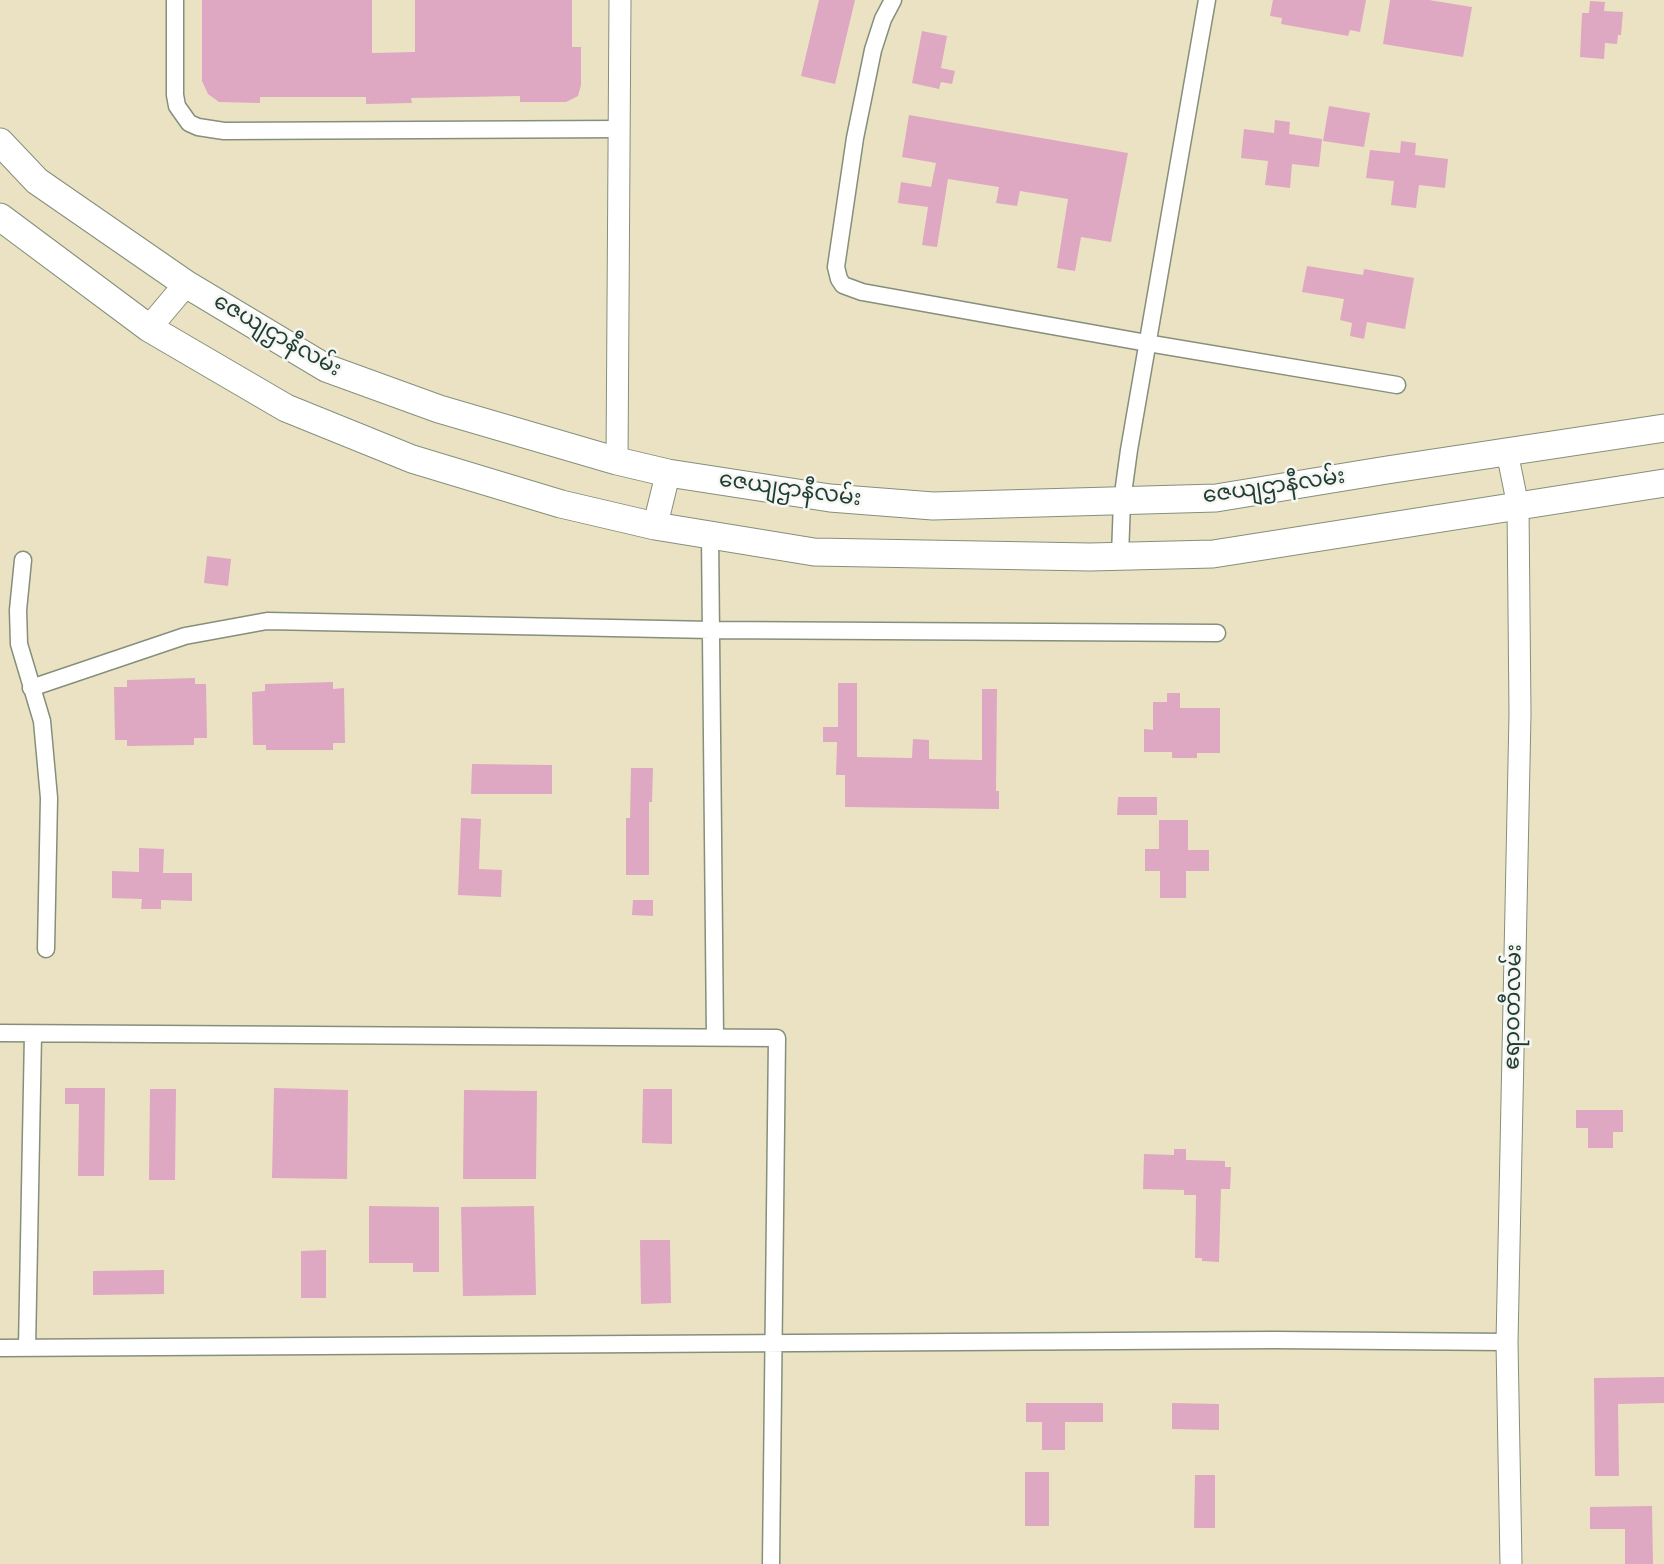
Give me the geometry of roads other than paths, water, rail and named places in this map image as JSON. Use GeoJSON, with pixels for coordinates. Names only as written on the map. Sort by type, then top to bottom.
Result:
{"type":"FeatureCollection","features":[{"type":"Feature","properties":{"kind":"main road","name":"ဇေယျဌာနီလမ်း"},"geometry":{"type":"LineString","coordinates":[[0,142],[37,181],[186,284],[326,368],[440,409],[617,461],[668,473],[830,498],[933,506],[1216,498],[1664,428]]}},
{"type":"Feature","properties":{"kind":"main road"},"geometry":{"type":"LineString","coordinates":[[0,217],[149,328],[286,408],[412,459],[561,504],[655,526],[814,552],[1120,556],[1213,554],[1664,483]]}},
{"type":"Feature","properties":{"kind":"main road"},"geometry":{"type":"LineString","coordinates":[[149,328],[186,284]]}},
{"type":"Feature","properties":{"kind":"main road"},"geometry":{"type":"LineString","coordinates":[[655,526],[668,473]]}},
{"type":"Feature","properties":{"kind":"street"},"geometry":{"type":"LineString","coordinates":[[175,0],[175,95],[177,106],[189,123],[198,128],[224,131],[620,129]]}},
{"type":"Feature","properties":{"kind":"street"},"geometry":{"type":"LineString","coordinates":[[617,461],[620,0]]}},
{"type":"Feature","properties":{"kind":"street"},"geometry":{"type":"LineString","coordinates":[[892,0],[873,50],[855,138],[836,267],[843,285],[862,292],[1397,385]]}},
{"type":"Feature","properties":{"kind":"street"},"geometry":{"type":"LineString","coordinates":[[1120,556],[1122,501],[1129,450],[1207,0]]}},
{"type":"Feature","properties":{"kind":"street","name":"ဧရာဝတီလမ်း"},"geometry":{"type":"LineString","coordinates":[[1507,452],[1518,506],[1520,714],[1507,1342],[1511,1564]]}},
{"type":"Feature","properties":{"kind":"street"},"geometry":{"type":"LineString","coordinates":[[710,535],[715,1037]]}},
{"type":"Feature","properties":{"kind":"street"},"geometry":{"type":"LineString","coordinates":[[23,560],[18,610],[19,644],[42,721],[49,798],[46,949]]}},
{"type":"Feature","properties":{"kind":"street"},"geometry":{"type":"LineString","coordinates":[[31,688],[185,636],[267,621],[711,630],[1217,633]]}},
{"type":"Feature","properties":{"kind":"street"},"geometry":{"type":"LineString","coordinates":[[0,1033],[777,1038],[771,1564]]}},
{"type":"Feature","properties":{"kind":"street"},"geometry":{"type":"LineString","coordinates":[[27,1348],[33,1034]]}},
{"type":"Feature","properties":{"kind":"street"},"geometry":{"type":"LineString","coordinates":[[0,1348],[1265,1340],[1507,1342]]}}]}
